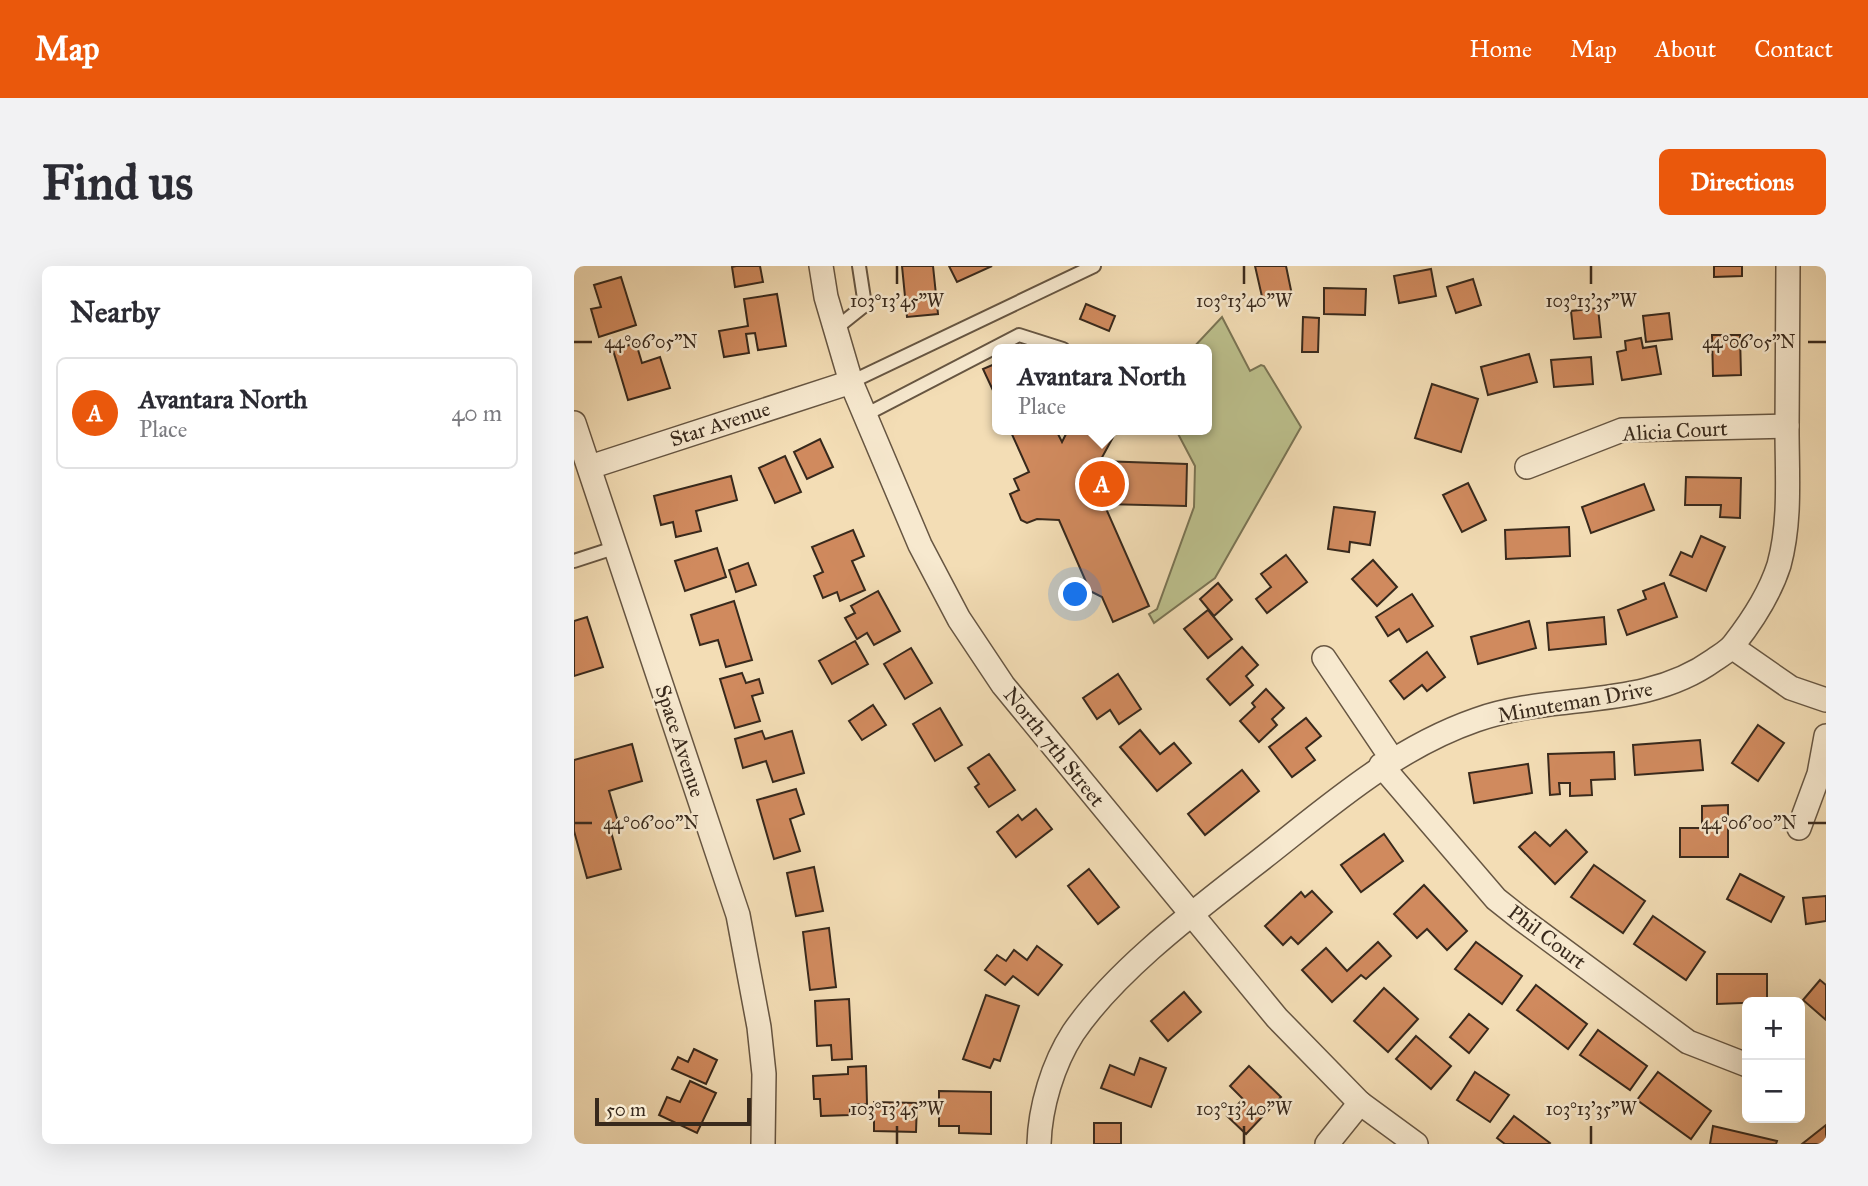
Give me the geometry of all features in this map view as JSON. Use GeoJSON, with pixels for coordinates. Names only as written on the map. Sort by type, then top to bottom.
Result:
{"type":"FeatureCollection","features":[{"type":"Feature","properties":{"kind":"street","name":"North 7th Street"},"geometry":{"type":"LineString","coordinates":[[821,266],[835,329],[851,382],[920,545],[959,619],[1003,685],[1277,1018],[1360,1103],[1416,1144]]}},
{"type":"Feature","properties":{"kind":"street","name":"Minuteman Drive"},"geometry":{"type":"LineString","coordinates":[[1039,1144],[1039,1127],[1060,1055],[1074,1031],[1098,1002],[1191,915],[1386,762],[1435,735],[1480,718],[1516,710],[1624,696],[1662,687],[1699,671],[1732,647],[1766,596],[1779,566],[1787,522],[1788,266]]}},
{"type":"Feature","properties":{"kind":"street","name":"Star Avenue"},"geometry":{"type":"LineString","coordinates":[[590,467],[851,382]]}},
{"type":"Feature","properties":{"kind":"street","name":"Space Avenue"},"geometry":{"type":"LineString","coordinates":[[574,423],[738,915],[759,1027],[764,1074],[764,1144]]}},
{"type":"Feature","properties":{"kind":"street","name":"Alicia Court"},"geometry":{"type":"LineString","coordinates":[[1527,467],[1622,430],[1787,426]]}},
{"type":"Feature","properties":{"kind":"street"},"geometry":{"type":"LineString","coordinates":[[1732,647],[1791,688],[1826,700]]}},
{"type":"Feature","properties":{"kind":"street","name":"Phil Court"},"geometry":{"type":"LineString","coordinates":[[1324,658],[1386,762],[1496,899],[1688,1042],[1742,1063]]}},
{"type":"Feature","properties":{"kind":"street"},"geometry":{"type":"LineString","coordinates":[[1799,828],[1819,775],[1826,736]]}},
{"type":"Feature","properties":{"kind":"street"},"geometry":{"type":"LineString","coordinates":[[1327,1144],[1360,1103]]}},
{"type":"Feature","properties":{"kind":"lane"},"geometry":{"type":"LineString","coordinates":[[835,329],[865,305],[859,266]]}},
{"type":"Feature","properties":{"kind":"lane"},"geometry":{"type":"LineString","coordinates":[[851,382],[1094,266]]}},
{"type":"Feature","properties":{"kind":"lane"},"geometry":{"type":"LineString","coordinates":[[1002,344],[1019,335],[1047,344]]}},
{"type":"Feature","properties":{"kind":"lane"},"geometry":{"type":"LineString","coordinates":[[865,415],[992,349]]}},
{"type":"Feature","properties":{"kind":"lane"},"geometry":{"type":"LineString","coordinates":[[574,561],[617,547]]}},
{"type":"Feature","properties":{"kind":"green space"},"geometry":{"type":"Polygon","coordinates":[[[1222,317],[1250,371],[1264,366],[1301,427],[1215,578],[1154,623],[1149,614],[1157,609],[1194,507],[1195,466],[1179,435],[1212,435],[1212,344],[1197,344],[1222,317]]]}},
{"type":"Feature","properties":{"kind":"building"},"geometry":{"type":"Polygon","coordinates":[[[760,266],[763,282],[735,287],[732,267],[760,266]]]}},
{"type":"Feature","properties":{"kind":"building"},"geometry":{"type":"Polygon","coordinates":[[[902,266],[933,266],[938,314],[907,317],[902,266]]]}},
{"type":"Feature","properties":{"kind":"building"},"geometry":{"type":"Polygon","coordinates":[[[949,266],[992,266],[957,282],[949,266]]]}},
{"type":"Feature","properties":{"kind":"building"},"geometry":{"type":"Polygon","coordinates":[[[1255,266],[1286,266],[1292,295],[1263,301],[1255,266]]]}},
{"type":"Feature","properties":{"kind":"building"},"geometry":{"type":"Polygon","coordinates":[[[1714,266],[1742,266],[1742,276],[1714,277],[1714,266]]]}},
{"type":"Feature","properties":{"kind":"building"},"geometry":{"type":"Polygon","coordinates":[[[1431,269],[1436,296],[1399,303],[1394,276],[1431,269]]]}},
{"type":"Feature","properties":{"kind":"building"},"geometry":{"type":"Polygon","coordinates":[[[621,277],[636,325],[599,337],[591,309],[601,307],[594,285],[621,277]]]}},
{"type":"Feature","properties":{"kind":"building"},"geometry":{"type":"Polygon","coordinates":[[[1473,279],[1481,305],[1456,313],[1447,287],[1473,279]]]}},
{"type":"Feature","properties":{"kind":"building"},"geometry":{"type":"Polygon","coordinates":[[[1324,288],[1366,289],[1365,315],[1324,314],[1324,288]]]}},
{"type":"Feature","properties":{"kind":"building"},"geometry":{"type":"Polygon","coordinates":[[[777,294],[786,346],[758,350],[755,333],[746,334],[749,353],[724,357],[719,331],[748,326],[744,299],[777,294]]]}},
{"type":"Feature","properties":{"kind":"building"},"geometry":{"type":"Polygon","coordinates":[[[1086,304],[1115,316],[1109,331],[1080,319],[1086,304]]]}},
{"type":"Feature","properties":{"kind":"building"},"geometry":{"type":"Polygon","coordinates":[[[1598,308],[1601,337],[1574,339],[1571,311],[1598,308]]]}},
{"type":"Feature","properties":{"kind":"building"},"geometry":{"type":"Polygon","coordinates":[[[1669,313],[1672,339],[1646,342],[1643,316],[1669,313]]]}},
{"type":"Feature","properties":{"kind":"building"},"geometry":{"type":"Polygon","coordinates":[[[1303,317],[1319,318],[1318,352],[1302,352],[1303,317]]]}},
{"type":"Feature","properties":{"kind":"building"},"geometry":{"type":"Polygon","coordinates":[[[1712,335],[1740,335],[1741,375],[1713,376],[1712,335]]]}},
{"type":"Feature","properties":{"kind":"building"},"geometry":{"type":"Polygon","coordinates":[[[1641,338],[1643,348],[1656,346],[1661,374],[1622,380],[1617,352],[1626,350],[1625,341],[1641,338]]]}},
{"type":"Feature","properties":{"kind":"building"},"geometry":{"type":"Polygon","coordinates":[[[636,343],[642,363],[660,357],[670,388],[628,400],[613,350],[636,343]]]}},
{"type":"Feature","properties":{"kind":"building"},"geometry":{"type":"Polygon","coordinates":[[[1529,354],[1537,382],[1488,395],[1481,367],[1529,354]]]}},
{"type":"Feature","properties":{"kind":"building"},"geometry":{"type":"Polygon","coordinates":[[[1591,357],[1593,384],[1554,387],[1551,360],[1591,357]]]}},
{"type":"Feature","properties":{"kind":"building"},"geometry":{"type":"Polygon","coordinates":[[[992,365],[992,388],[983,369],[992,365]]]}},
{"type":"Feature","properties":{"kind":"building"},"geometry":{"type":"Polygon","coordinates":[[[1432,384],[1478,399],[1461,452],[1415,438],[1432,384]]]}},
{"type":"Feature","properties":{"kind":"building"},"geometry":{"type":"Polygon","coordinates":[[[1012,435],[1058,435],[1062,442],[1066,435],[1114,435],[1100,461],[1187,464],[1186,506],[1104,504],[1149,606],[1113,622],[1102,597],[1090,591],[1059,520],[1037,519],[1027,523],[1021,520],[1010,494],[1019,490],[1014,479],[1029,472],[1012,435]]]}},
{"type":"Feature","properties":{"kind":"building"},"geometry":{"type":"Polygon","coordinates":[[[820,439],[833,467],[807,479],[794,452],[820,439]]]}},
{"type":"Feature","properties":{"kind":"building"},"geometry":{"type":"Polygon","coordinates":[[[785,456],[801,492],[775,503],[759,468],[785,456]]]}},
{"type":"Feature","properties":{"kind":"building"},"geometry":{"type":"Polygon","coordinates":[[[731,476],[737,500],[696,511],[701,531],[676,537],[673,522],[661,525],[654,496],[731,476]]]}},
{"type":"Feature","properties":{"kind":"building"},"geometry":{"type":"Polygon","coordinates":[[[1686,477],[1741,478],[1740,518],[1720,517],[1721,505],[1685,505],[1686,477]]]}},
{"type":"Feature","properties":{"kind":"building"},"geometry":{"type":"Polygon","coordinates":[[[1468,483],[1486,520],[1462,532],[1443,495],[1468,483]]]}},
{"type":"Feature","properties":{"kind":"building"},"geometry":{"type":"Polygon","coordinates":[[[1644,484],[1654,510],[1591,533],[1582,507],[1644,484]]]}},
{"type":"Feature","properties":{"kind":"building"},"geometry":{"type":"Polygon","coordinates":[[[1334,507],[1375,512],[1370,545],[1350,542],[1349,552],[1328,549],[1334,507]]]}},
{"type":"Feature","properties":{"kind":"building"},"geometry":{"type":"Polygon","coordinates":[[[1569,527],[1570,556],[1506,559],[1505,530],[1569,527]]]}},
{"type":"Feature","properties":{"kind":"building"},"geometry":{"type":"Polygon","coordinates":[[[853,530],[864,556],[852,561],[865,590],[840,601],[837,592],[823,598],[814,576],[823,572],[812,547],[853,530]]]}},
{"type":"Feature","properties":{"kind":"building"},"geometry":{"type":"Polygon","coordinates":[[[1701,536],[1725,547],[1706,591],[1670,575],[1681,552],[1692,557],[1701,536]]]}},
{"type":"Feature","properties":{"kind":"building"},"geometry":{"type":"Polygon","coordinates":[[[717,548],[726,577],[685,591],[675,561],[717,548]]]}},
{"type":"Feature","properties":{"kind":"building"},"geometry":{"type":"Polygon","coordinates":[[[1286,555],[1307,582],[1267,613],[1256,599],[1271,587],[1261,574],[1286,555]]]}},
{"type":"Feature","properties":{"kind":"building"},"geometry":{"type":"Polygon","coordinates":[[[1373,560],[1397,587],[1377,606],[1352,579],[1373,560]]]}},
{"type":"Feature","properties":{"kind":"building"},"geometry":{"type":"Polygon","coordinates":[[[748,563],[756,585],[736,592],[729,570],[748,563]]]}},
{"type":"Feature","properties":{"kind":"building"},"geometry":{"type":"Polygon","coordinates":[[[1218,583],[1232,600],[1214,616],[1200,599],[1218,583]]]}},
{"type":"Feature","properties":{"kind":"building"},"geometry":{"type":"Polygon","coordinates":[[[1664,583],[1677,617],[1627,635],[1618,610],[1646,599],[1643,591],[1664,583]]]}},
{"type":"Feature","properties":{"kind":"building"},"geometry":{"type":"Polygon","coordinates":[[[878,591],[900,631],[874,645],[867,633],[857,639],[845,618],[855,613],[851,606],[878,591]]]}},
{"type":"Feature","properties":{"kind":"building"},"geometry":{"type":"Polygon","coordinates":[[[1412,594],[1433,626],[1407,642],[1399,629],[1388,636],[1376,617],[1412,594]]]}},
{"type":"Feature","properties":{"kind":"building"},"geometry":{"type":"Polygon","coordinates":[[[734,601],[752,660],[726,667],[718,640],[700,645],[691,615],[734,601]]]}},
{"type":"Feature","properties":{"kind":"building"},"geometry":{"type":"Polygon","coordinates":[[[1208,610],[1232,639],[1208,658],[1184,629],[1208,610]]]}},
{"type":"Feature","properties":{"kind":"building"},"geometry":{"type":"Polygon","coordinates":[[[587,617],[603,667],[574,676],[574,621],[587,617]]]}},
{"type":"Feature","properties":{"kind":"building"},"geometry":{"type":"Polygon","coordinates":[[[1604,617],[1606,644],[1549,650],[1547,623],[1604,617]]]}},
{"type":"Feature","properties":{"kind":"building"},"geometry":{"type":"Polygon","coordinates":[[[1529,621],[1536,648],[1478,664],[1471,637],[1529,621]]]}},
{"type":"Feature","properties":{"kind":"building"},"geometry":{"type":"Polygon","coordinates":[[[855,641],[868,664],[832,684],[819,661],[855,641]]]}},
{"type":"Feature","properties":{"kind":"building"},"geometry":{"type":"Polygon","coordinates":[[[1242,647],[1258,665],[1246,676],[1253,685],[1230,705],[1207,679],[1242,647]]]}},
{"type":"Feature","properties":{"kind":"building"},"geometry":{"type":"Polygon","coordinates":[[[911,648],[932,683],[905,699],[884,664],[911,648]]]}},
{"type":"Feature","properties":{"kind":"building"},"geometry":{"type":"Polygon","coordinates":[[[1427,652],[1445,677],[1427,691],[1422,685],[1404,699],[1390,681],[1427,652]]]}},
{"type":"Feature","properties":{"kind":"building"},"geometry":{"type":"Polygon","coordinates":[[[742,673],[746,683],[759,679],[763,693],[752,696],[760,721],[735,728],[720,679],[742,673]]]}},
{"type":"Feature","properties":{"kind":"building"},"geometry":{"type":"Polygon","coordinates":[[[1118,674],[1141,709],[1119,724],[1110,710],[1097,719],[1083,698],[1118,674]]]}},
{"type":"Feature","properties":{"kind":"building"},"geometry":{"type":"Polygon","coordinates":[[[1266,689],[1284,708],[1272,719],[1277,725],[1259,742],[1240,721],[1255,707],[1252,703],[1266,689]]]}},
{"type":"Feature","properties":{"kind":"building"},"geometry":{"type":"Polygon","coordinates":[[[873,705],[886,725],[862,740],[849,721],[873,705]]]}},
{"type":"Feature","properties":{"kind":"building"},"geometry":{"type":"Polygon","coordinates":[[[940,708],[962,745],[935,761],[913,724],[940,708]]]}},
{"type":"Feature","properties":{"kind":"building"},"geometry":{"type":"Polygon","coordinates":[[[1306,718],[1321,736],[1306,748],[1315,760],[1292,777],[1269,747],[1306,718]]]}},
{"type":"Feature","properties":{"kind":"building"},"geometry":{"type":"Polygon","coordinates":[[[1758,725],[1784,743],[1758,781],[1732,763],[1758,725]]]}},
{"type":"Feature","properties":{"kind":"building"},"geometry":{"type":"Polygon","coordinates":[[[1140,730],[1160,754],[1174,743],[1191,763],[1157,791],[1120,747],[1140,730]]]}},
{"type":"Feature","properties":{"kind":"building"},"geometry":{"type":"Polygon","coordinates":[[[762,731],[765,739],[792,731],[804,773],[773,782],[766,761],[743,768],[735,739],[762,731]]]}},
{"type":"Feature","properties":{"kind":"building"},"geometry":{"type":"Polygon","coordinates":[[[1700,740],[1703,770],[1635,775],[1633,745],[1700,740]]]}},
{"type":"Feature","properties":{"kind":"building"},"geometry":{"type":"Polygon","coordinates":[[[632,744],[642,781],[609,791],[618,822],[609,824],[621,869],[587,878],[574,831],[574,760],[632,744]]]}},
{"type":"Feature","properties":{"kind":"building"},"geometry":{"type":"Polygon","coordinates":[[[1614,752],[1615,779],[1591,780],[1592,795],[1570,796],[1570,783],[1559,783],[1560,794],[1550,795],[1548,754],[1614,752]]]}},
{"type":"Feature","properties":{"kind":"building"},"geometry":{"type":"Polygon","coordinates":[[[989,754],[1015,790],[989,807],[975,787],[979,784],[968,768],[989,754]]]}},
{"type":"Feature","properties":{"kind":"building"},"geometry":{"type":"Polygon","coordinates":[[[1528,764],[1532,793],[1474,803],[1469,773],[1528,764]]]}},
{"type":"Feature","properties":{"kind":"building"},"geometry":{"type":"Polygon","coordinates":[[[1242,770],[1259,791],[1205,835],[1188,814],[1242,770]]]}},
{"type":"Feature","properties":{"kind":"building"},"geometry":{"type":"Polygon","coordinates":[[[796,789],[804,814],[790,819],[800,851],[774,859],[757,800],[796,789]]]}},
{"type":"Feature","properties":{"kind":"building"},"geometry":{"type":"Polygon","coordinates":[[[1728,805],[1728,857],[1680,857],[1680,828],[1702,828],[1702,806],[1728,805]]]}},
{"type":"Feature","properties":{"kind":"building"},"geometry":{"type":"Polygon","coordinates":[[[1036,809],[1052,829],[1016,857],[997,832],[1018,815],[1022,820],[1036,809]]]}},
{"type":"Feature","properties":{"kind":"building"},"geometry":{"type":"Polygon","coordinates":[[[1566,830],[1587,852],[1555,884],[1519,847],[1535,832],[1550,846],[1566,830]]]}},
{"type":"Feature","properties":{"kind":"building"},"geometry":{"type":"Polygon","coordinates":[[[1384,834],[1403,861],[1361,892],[1341,865],[1384,834]]]}},
{"type":"Feature","properties":{"kind":"building"},"geometry":{"type":"Polygon","coordinates":[[[1594,865],[1645,901],[1623,933],[1571,897],[1594,865]]]}},
{"type":"Feature","properties":{"kind":"building"},"geometry":{"type":"Polygon","coordinates":[[[814,867],[823,911],[796,916],[787,873],[814,867]]]}},
{"type":"Feature","properties":{"kind":"building"},"geometry":{"type":"Polygon","coordinates":[[[1089,869],[1119,907],[1098,924],[1068,886],[1089,869]]]}},
{"type":"Feature","properties":{"kind":"building"},"geometry":{"type":"Polygon","coordinates":[[[1740,874],[1784,897],[1771,922],[1727,899],[1740,874]]]}},
{"type":"Feature","properties":{"kind":"building"},"geometry":{"type":"Polygon","coordinates":[[[1424,885],[1467,931],[1447,950],[1427,929],[1417,938],[1394,914],[1424,885]]]}},
{"type":"Feature","properties":{"kind":"building"},"geometry":{"type":"Polygon","coordinates":[[[1312,891],[1332,912],[1298,944],[1291,937],[1283,945],[1265,926],[1301,892],[1305,897],[1312,891]]]}},
{"type":"Feature","properties":{"kind":"building"},"geometry":{"type":"Polygon","coordinates":[[[1826,896],[1826,921],[1806,924],[1803,898],[1826,896]]]}},
{"type":"Feature","properties":{"kind":"building"},"geometry":{"type":"Polygon","coordinates":[[[1653,916],[1705,952],[1686,980],[1634,944],[1653,916]]]}},
{"type":"Feature","properties":{"kind":"building"},"geometry":{"type":"Polygon","coordinates":[[[829,928],[836,987],[810,990],[803,932],[829,928]]]}},
{"type":"Feature","properties":{"kind":"building"},"geometry":{"type":"Polygon","coordinates":[[[1378,942],[1391,956],[1366,979],[1361,975],[1332,1002],[1302,970],[1326,948],[1347,971],[1378,942]]]}},
{"type":"Feature","properties":{"kind":"building"},"geometry":{"type":"Polygon","coordinates":[[[1476,942],[1522,976],[1502,1004],[1455,969],[1476,942]]]}},
{"type":"Feature","properties":{"kind":"building"},"geometry":{"type":"Polygon","coordinates":[[[1037,946],[1062,965],[1038,995],[1013,976],[1005,985],[985,970],[997,955],[1006,961],[1014,950],[1027,960],[1037,946]]]}},
{"type":"Feature","properties":{"kind":"building"},"geometry":{"type":"Polygon","coordinates":[[[1717,974],[1767,974],[1767,997],[1742,997],[1742,1003],[1717,1004],[1717,974]]]}},
{"type":"Feature","properties":{"kind":"building"},"geometry":{"type":"Polygon","coordinates":[[[1820,980],[1826,985],[1826,1020],[1805,1002],[1805,998],[1820,980]]]}},
{"type":"Feature","properties":{"kind":"building"},"geometry":{"type":"Polygon","coordinates":[[[1536,985],[1587,1024],[1568,1049],[1517,1010],[1536,985]]]}},
{"type":"Feature","properties":{"kind":"building"},"geometry":{"type":"Polygon","coordinates":[[[1384,988],[1418,1019],[1388,1052],[1354,1021],[1384,988]]]}},
{"type":"Feature","properties":{"kind":"building"},"geometry":{"type":"Polygon","coordinates":[[[1184,992],[1201,1012],[1168,1041],[1151,1021],[1184,992]]]}},
{"type":"Feature","properties":{"kind":"building"},"geometry":{"type":"Polygon","coordinates":[[[986,995],[1019,1006],[1000,1061],[994,1059],[990,1068],[963,1059],[986,995]]]}},
{"type":"Feature","properties":{"kind":"building"},"geometry":{"type":"Polygon","coordinates":[[[849,999],[852,1059],[832,1060],[831,1045],[817,1046],[815,1001],[849,999]]]}},
{"type":"Feature","properties":{"kind":"building"},"geometry":{"type":"Polygon","coordinates":[[[1469,1014],[1488,1029],[1469,1053],[1450,1037],[1469,1014]]]}},
{"type":"Feature","properties":{"kind":"building"},"geometry":{"type":"Polygon","coordinates":[[[1598,1030],[1647,1066],[1630,1090],[1580,1055],[1598,1030]]]}},
{"type":"Feature","properties":{"kind":"building"},"geometry":{"type":"Polygon","coordinates":[[[1416,1036],[1451,1066],[1431,1089],[1396,1059],[1416,1036]]]}},
{"type":"Feature","properties":{"kind":"building"},"geometry":{"type":"Polygon","coordinates":[[[694,1049],[717,1060],[706,1084],[672,1069],[678,1057],[688,1062],[694,1049]]]}},
{"type":"Feature","properties":{"kind":"building"},"geometry":{"type":"Polygon","coordinates":[[[1140,1058],[1166,1068],[1151,1107],[1101,1088],[1110,1065],[1134,1075],[1140,1058]]]}},
{"type":"Feature","properties":{"kind":"building"},"geometry":{"type":"Polygon","coordinates":[[[866,1066],[867,1104],[850,1105],[850,1115],[821,1116],[820,1099],[814,1099],[813,1076],[848,1074],[848,1067],[866,1066]]]}},
{"type":"Feature","properties":{"kind":"building"},"geometry":{"type":"Polygon","coordinates":[[[1249,1066],[1281,1097],[1246,1134],[1227,1116],[1243,1099],[1230,1086],[1249,1066]]]}},
{"type":"Feature","properties":{"kind":"building"},"geometry":{"type":"Polygon","coordinates":[[[1475,1072],[1509,1095],[1490,1122],[1457,1100],[1475,1072]]]}},
{"type":"Feature","properties":{"kind":"building"},"geometry":{"type":"Polygon","coordinates":[[[1658,1072],[1711,1111],[1691,1139],[1637,1100],[1658,1072]]]}},
{"type":"Feature","properties":{"kind":"building"},"geometry":{"type":"Polygon","coordinates":[[[690,1081],[716,1093],[697,1133],[659,1115],[667,1097],[680,1102],[690,1081]]]}},
{"type":"Feature","properties":{"kind":"building"},"geometry":{"type":"Polygon","coordinates":[[[939,1091],[991,1092],[991,1134],[959,1133],[959,1126],[939,1126],[939,1091]]]}},
{"type":"Feature","properties":{"kind":"building"},"geometry":{"type":"Polygon","coordinates":[[[874,1102],[917,1103],[916,1132],[874,1131],[874,1102]]]}},
{"type":"Feature","properties":{"kind":"building"},"geometry":{"type":"Polygon","coordinates":[[[1514,1116],[1550,1143],[1505,1144],[1497,1138],[1514,1116]]]}},
{"type":"Feature","properties":{"kind":"building"},"geometry":{"type":"Polygon","coordinates":[[[1094,1123],[1121,1123],[1121,1144],[1094,1144],[1094,1123]]]}},
{"type":"Feature","properties":{"kind":"building"},"geometry":{"type":"Polygon","coordinates":[[[1826,1125],[1826,1144],[1802,1144],[1826,1125]]]}},
{"type":"Feature","properties":{"kind":"building"},"geometry":{"type":"Polygon","coordinates":[[[1713,1126],[1777,1141],[1776,1144],[1710,1144],[1713,1126]]]}},
{"type":"Feature","properties":{"kind":"place","name":"Avantara North"},"geometry":{"type":"Point","coordinates":[1102,484]}}]}
